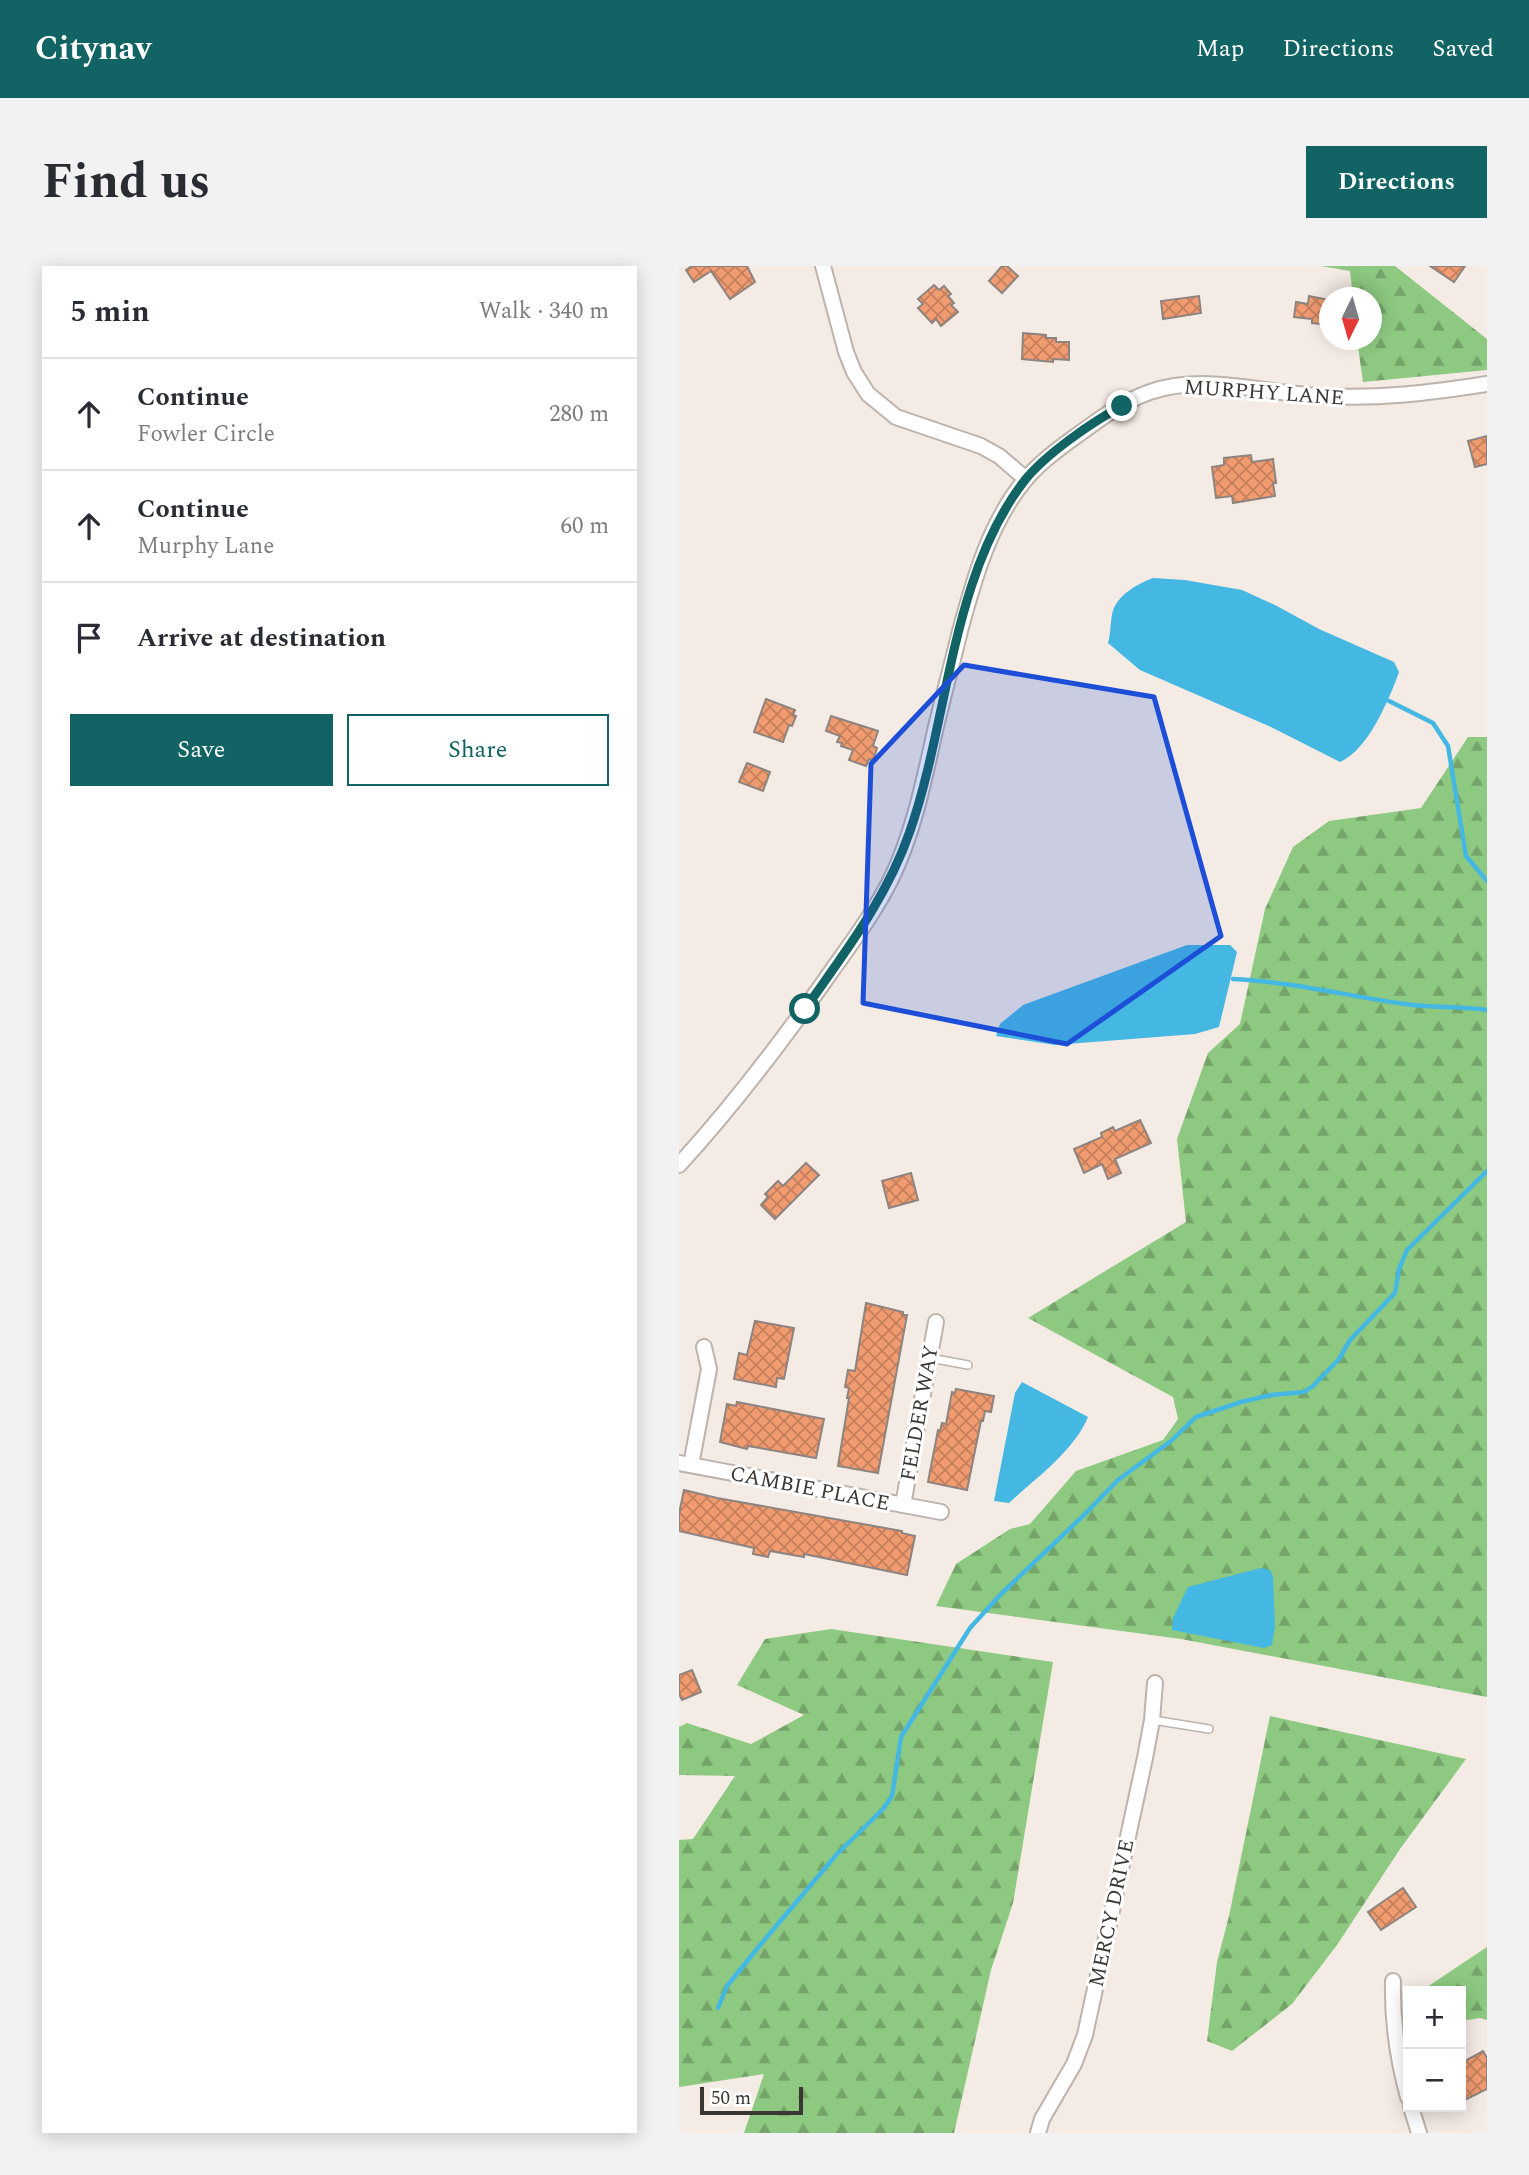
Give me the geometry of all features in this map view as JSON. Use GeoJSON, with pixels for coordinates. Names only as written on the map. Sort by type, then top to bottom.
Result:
{"type":"FeatureCollection","features":[{"type":"Feature","properties":{"kind":"street"},"geometry":{"type":"LineString","coordinates":[[823,266],[846,352],[854,372],[868,394],[896,417],[981,446],[999,456],[1026,479]]}},
{"type":"Feature","properties":{"kind":"street","name":"MURPHY LANE"},"geometry":{"type":"LineString","coordinates":[[679,1165],[732,1105],[781,1042],[872,915],[892,877],[917,809],[966,610],[981,562],[1007,508],[1026,479],[1056,451],[1105,415],[1138,397],[1172,387],[1208,384],[1356,398],[1420,394],[1487,384]]}},
{"type":"Feature","properties":{"kind":"street","name":"FELDER WAY"},"geometry":{"type":"LineString","coordinates":[[902,1505],[936,1322]]}},
{"type":"Feature","properties":{"kind":"street"},"geometry":{"type":"LineString","coordinates":[[685,1464],[709,1369],[704,1347]]}},
{"type":"Feature","properties":{"kind":"street","name":"CAMBIE PLACE"},"geometry":{"type":"LineString","coordinates":[[685,1464],[941,1512]]}},
{"type":"Feature","properties":{"kind":"street","name":"MERCY DRIVE"},"geometry":{"type":"LineString","coordinates":[[1038,2133],[1042,2119],[1074,2063],[1085,2035],[1152,1720],[1155,1683]]}},
{"type":"Feature","properties":{"kind":"street"},"geometry":{"type":"LineString","coordinates":[[1392,1981],[1394,2035],[1403,2075]]}},
{"type":"Feature","properties":{"kind":"street"},"geometry":{"type":"LineString","coordinates":[[1413,2112],[1419,2133]]}},
{"type":"Feature","properties":{"kind":"lane"},"geometry":{"type":"LineString","coordinates":[[930,1358],[968,1365]]}},
{"type":"Feature","properties":{"kind":"lane"},"geometry":{"type":"LineString","coordinates":[[1152,1720],[1209,1729]]}},
{"type":"Feature","properties":{"kind":"highlighted area"},"geometry":{"type":"Polygon","coordinates":[[[964,665],[1154,697],[1221,936],[1067,1044],[863,1003],[871,764],[964,665]]]}},
{"type":"Feature","properties":{"kind":"green space"},"geometry":{"type":"Polygon","coordinates":[[[1321,266],[1395,266],[1487,339],[1487,370],[1363,382],[1358,350],[1382,350],[1382,287],[1352,287],[1350,271],[1321,266]]]}},
{"type":"Feature","properties":{"kind":"green space"},"geometry":{"type":"Polygon","coordinates":[[[1468,737],[1487,737],[1487,1697],[1181,1639],[936,1606],[956,1564],[1010,1529],[1030,1524],[1076,1471],[1163,1440],[1178,1419],[1173,1397],[1028,1318],[1186,1222],[1177,1139],[1208,1053],[1240,1024],[1265,909],[1293,847],[1329,821],[1421,808],[1468,737]]]}},
{"type":"Feature","properties":{"kind":"green space"},"geometry":{"type":"Polygon","coordinates":[[[831,1629],[1053,1662],[1013,1903],[991,1970],[954,2133],[744,2133],[764,2074],[679,2087],[679,1840],[693,1839],[735,1776],[679,1775],[679,1727],[687,1723],[751,1744],[804,1715],[737,1685],[765,1639],[831,1629]]]}},
{"type":"Feature","properties":{"kind":"green space"},"geometry":{"type":"Polygon","coordinates":[[[1270,1716],[1466,1759],[1400,1849],[1337,1945],[1292,2004],[1232,2051],[1207,2041],[1217,1962],[1270,1716]]]}},
{"type":"Feature","properties":{"kind":"green space"},"geometry":{"type":"Polygon","coordinates":[[[1487,1947],[1487,2020],[1466,2020],[1466,1986],[1428,1986],[1487,1947]]]}},
{"type":"Feature","properties":{"kind":"water"},"geometry":{"type":"Polygon","coordinates":[[[1153,578],[1185,580],[1242,590],[1319,629],[1394,662],[1399,672],[1390,696],[1360,747],[1340,762],[1271,727],[1140,670],[1108,643],[1111,619],[1117,602],[1122,597],[1134,587],[1153,578]]]}},
{"type":"Feature","properties":{"kind":"water"},"geometry":{"type":"Polygon","coordinates":[[[1187,945],[1230,945],[1237,952],[1219,1027],[1195,1034],[1055,1045],[996,1036],[1000,1024],[1023,1005],[1187,945]]]}},
{"type":"Feature","properties":{"kind":"water"},"geometry":{"type":"Polygon","coordinates":[[[1022,1382],[1088,1417],[1074,1441],[1042,1474],[1009,1503],[994,1501],[1015,1393],[1022,1382]]]}},
{"type":"Feature","properties":{"kind":"water"},"geometry":{"type":"Polygon","coordinates":[[[1261,1568],[1270,1570],[1273,1577],[1275,1626],[1272,1645],[1264,1648],[1172,1630],[1173,1618],[1188,1587],[1261,1568]]]}},
{"type":"Feature","properties":{"kind":"building"},"geometry":{"type":"Polygon","coordinates":[[[692,266],[747,266],[755,282],[730,299],[711,271],[694,282],[686,270],[692,266]]]}},
{"type":"Feature","properties":{"kind":"building"},"geometry":{"type":"Polygon","coordinates":[[[1002,266],[1007,266],[1018,276],[1002,293],[989,281],[1002,266]]]}},
{"type":"Feature","properties":{"kind":"building"},"geometry":{"type":"Polygon","coordinates":[[[1430,266],[1465,266],[1454,282],[1430,266]]]}},
{"type":"Feature","properties":{"kind":"building"},"geometry":{"type":"Polygon","coordinates":[[[934,285],[939,290],[944,286],[951,294],[948,296],[954,303],[951,305],[958,312],[941,326],[936,319],[932,323],[918,308],[923,304],[918,299],[934,285]]]}},
{"type":"Feature","properties":{"kind":"building"},"geometry":{"type":"Polygon","coordinates":[[[1199,296],[1201,313],[1163,319],[1161,301],[1199,296]]]}},
{"type":"Feature","properties":{"kind":"building"},"geometry":{"type":"Polygon","coordinates":[[[1309,296],[1319,298],[1319,324],[1312,323],[1312,319],[1294,317],[1296,302],[1308,304],[1309,296]]]}},
{"type":"Feature","properties":{"kind":"building"},"geometry":{"type":"Polygon","coordinates":[[[1023,333],[1046,335],[1046,338],[1056,338],[1056,342],[1069,342],[1069,360],[1053,359],[1053,362],[1022,359],[1023,333]]]}},
{"type":"Feature","properties":{"kind":"building"},"geometry":{"type":"Polygon","coordinates":[[[1487,436],[1487,464],[1475,467],[1468,441],[1487,436]]]}},
{"type":"Feature","properties":{"kind":"building"},"geometry":{"type":"Polygon","coordinates":[[[1251,455],[1252,462],[1273,459],[1275,496],[1233,503],[1232,496],[1216,498],[1212,467],[1224,465],[1224,458],[1251,455]]]}},
{"type":"Feature","properties":{"kind":"building"},"geometry":{"type":"Polygon","coordinates":[[[766,699],[795,710],[793,715],[796,716],[792,726],[789,725],[783,742],[754,732],[766,699]]]}},
{"type":"Feature","properties":{"kind":"building"},"geometry":{"type":"Polygon","coordinates":[[[831,716],[878,731],[873,746],[877,748],[873,761],[869,759],[866,766],[849,760],[853,750],[837,742],[840,736],[826,731],[831,716]]]}},
{"type":"Feature","properties":{"kind":"building"},"geometry":{"type":"Polygon","coordinates":[[[747,763],[770,772],[763,791],[739,782],[747,763]]]}},
{"type":"Feature","properties":{"kind":"building"},"geometry":{"type":"Polygon","coordinates":[[[1140,1120],[1151,1143],[1115,1159],[1121,1173],[1108,1179],[1102,1164],[1084,1173],[1074,1149],[1102,1137],[1101,1133],[1113,1127],[1115,1131],[1140,1120]]]}},
{"type":"Feature","properties":{"kind":"building"},"geometry":{"type":"Polygon","coordinates":[[[806,1163],[819,1175],[775,1219],[761,1205],[768,1197],[765,1194],[778,1181],[783,1186],[806,1163]]]}},
{"type":"Feature","properties":{"kind":"building"},"geometry":{"type":"Polygon","coordinates":[[[911,1173],[918,1200],[889,1208],[882,1181],[911,1173]]]}},
{"type":"Feature","properties":{"kind":"building"},"geometry":{"type":"Polygon","coordinates":[[[866,1303],[907,1315],[878,1473],[838,1466],[849,1398],[849,1388],[845,1387],[848,1370],[855,1371],[866,1303]]]}},
{"type":"Feature","properties":{"kind":"building"},"geometry":{"type":"Polygon","coordinates":[[[755,1321],[794,1328],[784,1379],[777,1378],[776,1387],[734,1379],[739,1353],[747,1355],[755,1321]]]}},
{"type":"Feature","properties":{"kind":"building"},"geometry":{"type":"Polygon","coordinates":[[[956,1389],[994,1396],[991,1412],[985,1411],[981,1421],[967,1490],[928,1482],[938,1430],[940,1431],[942,1423],[946,1424],[952,1392],[955,1393],[956,1389]]]}},
{"type":"Feature","properties":{"kind":"building"},"geometry":{"type":"Polygon","coordinates":[[[737,1402],[824,1419],[816,1458],[748,1446],[747,1449],[720,1442],[727,1404],[736,1406],[737,1402]]]}},
{"type":"Feature","properties":{"kind":"building"},"geometry":{"type":"Polygon","coordinates":[[[684,1490],[902,1531],[915,1536],[907,1575],[804,1554],[804,1557],[770,1551],[768,1557],[753,1554],[754,1548],[679,1531],[684,1490]]]}},
{"type":"Feature","properties":{"kind":"building"},"geometry":{"type":"Polygon","coordinates":[[[692,1670],[701,1692],[682,1700],[679,1694],[679,1675],[692,1670]]]}},
{"type":"Feature","properties":{"kind":"building"},"geometry":{"type":"Polygon","coordinates":[[[1403,1888],[1416,1907],[1381,1930],[1368,1912],[1403,1888]]]}},
{"type":"Feature","properties":{"kind":"building"},"geometry":{"type":"Polygon","coordinates":[[[1483,2051],[1487,2058],[1487,2089],[1466,2100],[1466,2060],[1483,2051]]]}},
{"type":"Feature","properties":{"kind":"waterway"},"geometry":{"type":"LineString","coordinates":[[1389,701],[1433,723],[1448,746],[1466,856],[1487,881]]}},
{"type":"Feature","properties":{"kind":"waterway"},"geometry":{"type":"LineString","coordinates":[[1233,979],[1298,986],[1415,1005],[1487,1010]]}},
{"type":"Feature","properties":{"kind":"waterway"},"geometry":{"type":"LineString","coordinates":[[718,2008],[727,1986],[761,1944],[837,1854],[883,1809],[892,1796],[901,1737],[970,1628],[1001,1594],[1118,1480],[1171,1441],[1196,1417],[1271,1395],[1304,1392],[1313,1386],[1339,1359],[1350,1340],[1395,1293],[1399,1269],[1407,1250],[1487,1171]]}},
{"type":"Feature","properties":{"kind":"route"},"geometry":{"type":"LineString","coordinates":[[805,1009],[872,915],[892,877],[920,797],[969,597],[993,534],[1026,479],[1073,438],[1122,406]]}}]}
